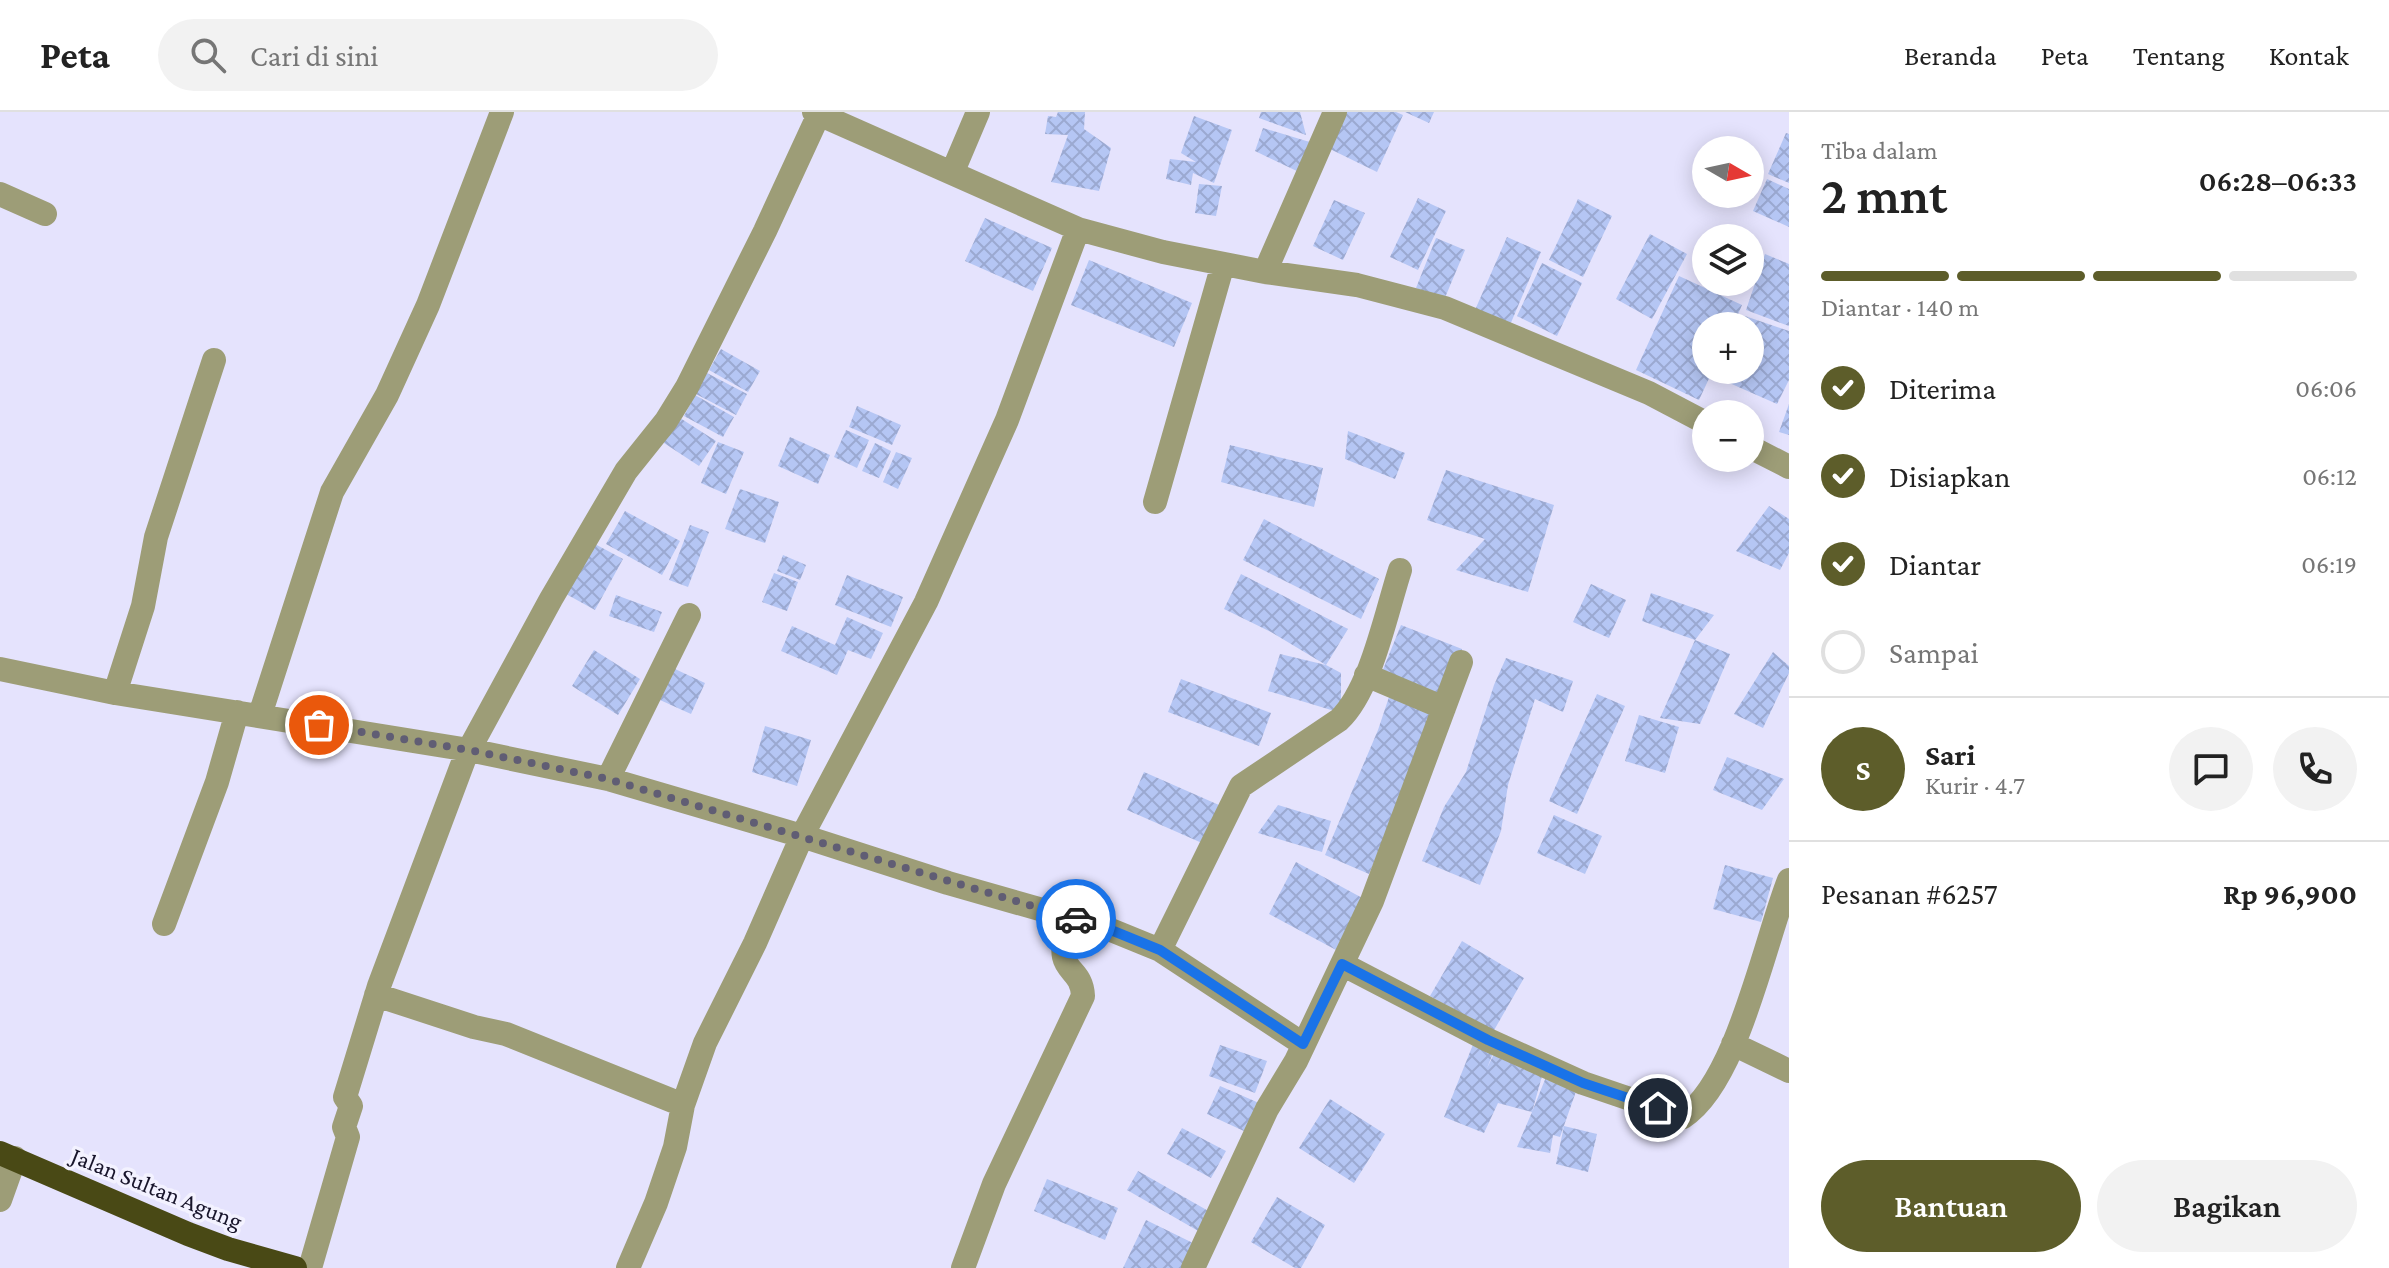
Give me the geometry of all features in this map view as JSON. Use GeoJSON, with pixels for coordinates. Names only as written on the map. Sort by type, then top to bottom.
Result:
{"type":"FeatureCollection","features":[{"type":"Feature","properties":{"kind":"highway","name":"Jalan Sultan Agung"},"geometry":{"type":"LineString","coordinates":[[7,1155],[225,1258],[295,1268]]}},
{"type":"Feature","properties":{"kind":"street"},"geometry":{"type":"LineString","coordinates":[[164,924],[332,492],[387,395],[422,318],[502,112]]}},
{"type":"Feature","properties":{"kind":"street"},"geometry":{"type":"LineString","coordinates":[[953,171],[978,112]]}},
{"type":"Feature","properties":{"kind":"street"},"geometry":{"type":"LineString","coordinates":[[1265,272],[1335,112]]}},
{"type":"Feature","properties":{"kind":"street"},"geometry":{"type":"LineString","coordinates":[[310,1268],[348,1137],[344,1127],[351,1106],[345,1097],[376,995],[463,761],[551,599],[626,471],[680,399],[765,231],[817,113],[1078,229],[1163,252],[1265,272],[1357,285],[1445,308],[1649,393],[1692,416]]}},
{"type":"Feature","properties":{"kind":"street"},"geometry":{"type":"LineString","coordinates":[[0,194],[45,214]]}},
{"type":"Feature","properties":{"kind":"street"},"geometry":{"type":"LineString","coordinates":[[628,1268],[656,1203],[675,1147],[683,1105],[705,1043],[797,849],[926,602],[1007,420],[1078,229]]}},
{"type":"Feature","properties":{"kind":"street"},"geometry":{"type":"LineString","coordinates":[[1155,502],[1223,264]]}},
{"type":"Feature","properties":{"kind":"street"},"geometry":{"type":"LineString","coordinates":[[115,693],[143,606],[156,537],[214,360]]}},
{"type":"Feature","properties":{"kind":"street"},"geometry":{"type":"LineString","coordinates":[[1764,454],[1789,467]]}},
{"type":"Feature","properties":{"kind":"street"},"geometry":{"type":"LineString","coordinates":[[1160,950],[1241,786],[1352,708],[1400,570]]}},
{"type":"Feature","properties":{"kind":"street"},"geometry":{"type":"LineString","coordinates":[[608,779],[689,615]]}},
{"type":"Feature","properties":{"kind":"street"},"geometry":{"type":"LineString","coordinates":[[1193,1268],[1267,1109],[1302,1046],[1372,901],[1461,662]]}},
{"type":"Feature","properties":{"kind":"street"},"geometry":{"type":"LineString","coordinates":[[0,669],[240,723],[463,761],[608,779],[797,849],[948,883],[1069,930],[1106,928],[1160,950],[1302,1046]]}},
{"type":"Feature","properties":{"kind":"street"},"geometry":{"type":"LineString","coordinates":[[1366,675],[1444,708]]}},
{"type":"Feature","properties":{"kind":"street"},"geometry":{"type":"LineString","coordinates":[[1342,964],[1488,1040],[1583,1083],[1683,1117],[1700,1101],[1728,1058],[1789,880]]}},
{"type":"Feature","properties":{"kind":"street"},"geometry":{"type":"LineString","coordinates":[[963,1268],[994,1184],[1083,996],[1082,983],[1064,960],[1069,930]]}},
{"type":"Feature","properties":{"kind":"street"},"geometry":{"type":"LineString","coordinates":[[376,995],[474,1027],[506,1034],[683,1105]]}},
{"type":"Feature","properties":{"kind":"street"},"geometry":{"type":"LineString","coordinates":[[1733,1044],[1789,1071]]}},
{"type":"Feature","properties":{"kind":"street"},"geometry":{"type":"LineString","coordinates":[[0,1200],[7,1155]]}},
{"type":"Feature","properties":{"kind":"building"},"geometry":{"type":"Polygon","coordinates":[[[1058,112],[1085,112],[1084,129],[1111,148],[1099,191],[1051,182],[1068,135],[1045,134],[1048,116],[1056,117],[1058,112]]]}},
{"type":"Feature","properties":{"kind":"building"},"geometry":{"type":"Polygon","coordinates":[[[1261,112],[1300,112],[1306,135],[1259,118],[1261,112]]]}},
{"type":"Feature","properties":{"kind":"building"},"geometry":{"type":"Polygon","coordinates":[[[1347,112],[1396,112],[1403,115],[1377,172],[1330,149],[1347,112]]]}},
{"type":"Feature","properties":{"kind":"building"},"geometry":{"type":"Polygon","coordinates":[[[1405,112],[1434,112],[1429,123],[1405,112]]]}},
{"type":"Feature","properties":{"kind":"building"},"geometry":{"type":"Polygon","coordinates":[[[1194,116],[1232,130],[1214,183],[1193,173],[1191,185],[1166,179],[1170,159],[1196,162],[1181,153],[1194,116]]]}},
{"type":"Feature","properties":{"kind":"building"},"geometry":{"type":"Polygon","coordinates":[[[1263,128],[1313,143],[1301,173],[1255,151],[1263,128]]]}},
{"type":"Feature","properties":{"kind":"building"},"geometry":{"type":"Polygon","coordinates":[[[1786,133],[1789,134],[1789,183],[1768,174],[1786,133]]]}},
{"type":"Feature","properties":{"kind":"building"},"geometry":{"type":"Polygon","coordinates":[[[1767,179],[1789,189],[1789,227],[1753,211],[1754,208],[1764,208],[1767,179]]]}},
{"type":"Feature","properties":{"kind":"building"},"geometry":{"type":"Polygon","coordinates":[[[1199,184],[1222,186],[1216,216],[1195,213],[1199,184]]]}},
{"type":"Feature","properties":{"kind":"building"},"geometry":{"type":"Polygon","coordinates":[[[1418,198],[1446,211],[1418,270],[1390,257],[1418,198]]]}},
{"type":"Feature","properties":{"kind":"building"},"geometry":{"type":"Polygon","coordinates":[[[1578,199],[1612,216],[1583,277],[1549,260],[1578,199]]]}},
{"type":"Feature","properties":{"kind":"building"},"geometry":{"type":"Polygon","coordinates":[[[1334,200],[1365,213],[1343,260],[1313,246],[1334,200]]]}},
{"type":"Feature","properties":{"kind":"building"},"geometry":{"type":"Polygon","coordinates":[[[985,218],[1052,248],[1033,291],[965,261],[985,218]]]}},
{"type":"Feature","properties":{"kind":"building"},"geometry":{"type":"Polygon","coordinates":[[[1650,234],[1687,254],[1652,319],[1616,299],[1650,234]]]}},
{"type":"Feature","properties":{"kind":"building"},"geometry":{"type":"Polygon","coordinates":[[[1507,237],[1541,252],[1510,325],[1475,310],[1507,237]]]}},
{"type":"Feature","properties":{"kind":"building"},"geometry":{"type":"Polygon","coordinates":[[[1436,238],[1465,250],[1444,300],[1416,288],[1436,238]]]}},
{"type":"Feature","properties":{"kind":"building"},"geometry":{"type":"Polygon","coordinates":[[[1765,254],[1789,264],[1789,326],[1764,317],[1764,312],[1746,310],[1751,296],[1764,296],[1765,254]]]}},
{"type":"Feature","properties":{"kind":"building"},"geometry":{"type":"Polygon","coordinates":[[[1089,260],[1192,303],[1174,347],[1071,305],[1089,260]]]}},
{"type":"Feature","properties":{"kind":"building"},"geometry":{"type":"Polygon","coordinates":[[[1542,263],[1582,283],[1557,336],[1517,316],[1542,263]]]}},
{"type":"Feature","properties":{"kind":"building"},"geometry":{"type":"Polygon","coordinates":[[[1679,276],[1692,282],[1692,296],[1722,296],[1742,305],[1739,312],[1692,312],[1692,384],[1706,384],[1699,400],[1636,370],[1679,276]]]}},
{"type":"Feature","properties":{"kind":"building"},"geometry":{"type":"Polygon","coordinates":[[[1764,322],[1789,331],[1789,380],[1777,404],[1732,384],[1764,384],[1764,322]]]}},
{"type":"Feature","properties":{"kind":"building"},"geometry":{"type":"Polygon","coordinates":[[[721,349],[760,371],[748,392],[709,370],[721,349]]]}},
{"type":"Feature","properties":{"kind":"building"},"geometry":{"type":"Polygon","coordinates":[[[707,373],[747,394],[736,415],[696,394],[707,373]]]}},
{"type":"Feature","properties":{"kind":"building"},"geometry":{"type":"Polygon","coordinates":[[[695,395],[734,417],[723,437],[684,416],[695,395]]]}},
{"type":"Feature","properties":{"kind":"building"},"geometry":{"type":"Polygon","coordinates":[[[1789,404],[1789,435],[1779,432],[1789,404]]]}},
{"type":"Feature","properties":{"kind":"building"},"geometry":{"type":"Polygon","coordinates":[[[857,406],[901,425],[892,445],[849,427],[857,406]]]}},
{"type":"Feature","properties":{"kind":"building"},"geometry":{"type":"Polygon","coordinates":[[[677,416],[716,441],[699,466],[661,441],[677,416]]]}},
{"type":"Feature","properties":{"kind":"building"},"geometry":{"type":"Polygon","coordinates":[[[846,430],[869,440],[857,468],[834,457],[846,430]]]}},
{"type":"Feature","properties":{"kind":"building"},"geometry":{"type":"Polygon","coordinates":[[[1348,431],[1405,453],[1395,479],[1345,459],[1348,431]]]}},
{"type":"Feature","properties":{"kind":"building"},"geometry":{"type":"Polygon","coordinates":[[[790,437],[830,455],[818,484],[778,466],[790,437]]]}},
{"type":"Feature","properties":{"kind":"building"},"geometry":{"type":"Polygon","coordinates":[[[718,442],[744,452],[726,494],[701,483],[718,442]]]}},
{"type":"Feature","properties":{"kind":"building"},"geometry":{"type":"Polygon","coordinates":[[[875,443],[891,451],[879,478],[862,471],[875,443]]]}},
{"type":"Feature","properties":{"kind":"building"},"geometry":{"type":"Polygon","coordinates":[[[1230,445],[1323,468],[1314,507],[1221,482],[1230,445]]]}},
{"type":"Feature","properties":{"kind":"building"},"geometry":{"type":"Polygon","coordinates":[[[896,452],[912,458],[898,489],[883,482],[896,452]]]}},
{"type":"Feature","properties":{"kind":"building"},"geometry":{"type":"Polygon","coordinates":[[[1446,470],[1554,505],[1528,592],[1456,570],[1485,539],[1427,520],[1446,470]]]}},
{"type":"Feature","properties":{"kind":"building"},"geometry":{"type":"Polygon","coordinates":[[[740,489],[779,502],[765,543],[725,529],[740,489]]]}},
{"type":"Feature","properties":{"kind":"building"},"geometry":{"type":"Polygon","coordinates":[[[1769,506],[1789,519],[1789,553],[1780,570],[1736,551],[1769,506]]]}},
{"type":"Feature","properties":{"kind":"building"},"geometry":{"type":"Polygon","coordinates":[[[625,511],[680,541],[662,575],[606,544],[625,511]]]}},
{"type":"Feature","properties":{"kind":"building"},"geometry":{"type":"Polygon","coordinates":[[[1264,519],[1379,579],[1361,619],[1243,560],[1264,519]]]}},
{"type":"Feature","properties":{"kind":"building"},"geometry":{"type":"Polygon","coordinates":[[[690,525],[709,532],[688,587],[669,580],[690,525]]]}},
{"type":"Feature","properties":{"kind":"building"},"geometry":{"type":"Polygon","coordinates":[[[593,543],[623,559],[595,610],[566,594],[593,543]]]}},
{"type":"Feature","properties":{"kind":"building"},"geometry":{"type":"Polygon","coordinates":[[[783,555],[806,565],[800,580],[777,571],[783,555]]]}},
{"type":"Feature","properties":{"kind":"building"},"geometry":{"type":"Polygon","coordinates":[[[774,573],[798,582],[787,611],[762,602],[774,573]]]}},
{"type":"Feature","properties":{"kind":"building"},"geometry":{"type":"Polygon","coordinates":[[[1241,574],[1348,629],[1326,665],[1271,632],[1224,609],[1241,574]]]}},
{"type":"Feature","properties":{"kind":"building"},"geometry":{"type":"Polygon","coordinates":[[[847,575],[903,597],[891,627],[835,605],[847,575]]]}},
{"type":"Feature","properties":{"kind":"building"},"geometry":{"type":"Polygon","coordinates":[[[1591,584],[1626,600],[1609,638],[1573,622],[1591,584]]]}},
{"type":"Feature","properties":{"kind":"building"},"geometry":{"type":"Polygon","coordinates":[[[1651,593],[1714,615],[1695,640],[1642,621],[1651,593]]]}},
{"type":"Feature","properties":{"kind":"building"},"geometry":{"type":"Polygon","coordinates":[[[616,595],[662,612],[654,632],[609,616],[616,595]]]}},
{"type":"Feature","properties":{"kind":"building"},"geometry":{"type":"Polygon","coordinates":[[[847,617],[883,633],[871,659],[848,650],[837,675],[781,651],[792,626],[835,645],[847,617]]]}},
{"type":"Feature","properties":{"kind":"building"},"geometry":{"type":"Polygon","coordinates":[[[1401,625],[1462,649],[1443,697],[1382,672],[1401,625]]]}},
{"type":"Feature","properties":{"kind":"building"},"geometry":{"type":"Polygon","coordinates":[[[1695,640],[1730,654],[1700,724],[1660,718],[1695,640]]]}},
{"type":"Feature","properties":{"kind":"building"},"geometry":{"type":"Polygon","coordinates":[[[594,650],[640,679],[618,715],[572,686],[594,650]]]}},
{"type":"Feature","properties":{"kind":"building"},"geometry":{"type":"Polygon","coordinates":[[[1773,652],[1789,666],[1789,673],[1763,728],[1734,714],[1773,652]]]}},
{"type":"Feature","properties":{"kind":"building"},"geometry":{"type":"Polygon","coordinates":[[[1280,654],[1326,665],[1341,673],[1341,713],[1268,691],[1280,654]]]}},
{"type":"Feature","properties":{"kind":"building"},"geometry":{"type":"Polygon","coordinates":[[[1506,658],[1573,681],[1563,712],[1535,699],[1508,785],[1501,831],[1480,885],[1422,861],[1444,807],[1466,772],[1506,658]]]}},
{"type":"Feature","properties":{"kind":"building"},"geometry":{"type":"Polygon","coordinates":[[[675,669],[705,683],[691,714],[660,700],[675,669]]]}},
{"type":"Feature","properties":{"kind":"building"},"geometry":{"type":"Polygon","coordinates":[[[1181,679],[1271,713],[1259,746],[1168,712],[1181,679]]]}},
{"type":"Feature","properties":{"kind":"building"},"geometry":{"type":"Polygon","coordinates":[[[1391,691],[1438,709],[1369,874],[1325,855],[1378,730],[1391,691]]]}},
{"type":"Feature","properties":{"kind":"building"},"geometry":{"type":"Polygon","coordinates":[[[1597,694],[1625,706],[1577,814],[1549,801],[1597,694]]]}},
{"type":"Feature","properties":{"kind":"building"},"geometry":{"type":"Polygon","coordinates":[[[1639,715],[1679,727],[1665,773],[1625,761],[1639,715]]]}},
{"type":"Feature","properties":{"kind":"building"},"geometry":{"type":"Polygon","coordinates":[[[765,726],[811,740],[797,786],[752,772],[765,726]]]}},
{"type":"Feature","properties":{"kind":"building"},"geometry":{"type":"Polygon","coordinates":[[[1727,757],[1784,779],[1762,810],[1713,790],[1727,757]]]}},
{"type":"Feature","properties":{"kind":"building"},"geometry":{"type":"Polygon","coordinates":[[[1144,772],[1219,805],[1202,843],[1127,810],[1144,772]]]}},
{"type":"Feature","properties":{"kind":"building"},"geometry":{"type":"Polygon","coordinates":[[[1278,805],[1331,821],[1322,852],[1258,833],[1278,805]]]}},
{"type":"Feature","properties":{"kind":"building"},"geometry":{"type":"Polygon","coordinates":[[[1554,815],[1602,836],[1585,874],[1537,853],[1554,815]]]}},
{"type":"Feature","properties":{"kind":"building"},"geometry":{"type":"Polygon","coordinates":[[[1296,862],[1366,900],[1338,951],[1269,914],[1296,862]]]}},
{"type":"Feature","properties":{"kind":"building"},"geometry":{"type":"Polygon","coordinates":[[[1725,865],[1773,878],[1761,922],[1713,909],[1725,865]]]}},
{"type":"Feature","properties":{"kind":"building"},"geometry":{"type":"Polygon","coordinates":[[[1462,941],[1524,978],[1493,1032],[1430,996],[1462,941]]]}},
{"type":"Feature","properties":{"kind":"building"},"geometry":{"type":"Polygon","coordinates":[[[1476,1037],[1496,1046],[1487,1068],[1495,1052],[1544,1069],[1532,1112],[1498,1103],[1484,1133],[1444,1117],[1476,1037]]]}},
{"type":"Feature","properties":{"kind":"building"},"geometry":{"type":"Polygon","coordinates":[[[1220,1045],[1267,1061],[1255,1093],[1209,1076],[1220,1045]]]}},
{"type":"Feature","properties":{"kind":"building"},"geometry":{"type":"Polygon","coordinates":[[[1548,1072],[1579,1083],[1560,1137],[1553,1135],[1550,1153],[1517,1147],[1548,1072]]]}},
{"type":"Feature","properties":{"kind":"building"},"geometry":{"type":"Polygon","coordinates":[[[1220,1086],[1259,1103],[1246,1132],[1207,1114],[1220,1086]]]}},
{"type":"Feature","properties":{"kind":"building"},"geometry":{"type":"Polygon","coordinates":[[[1330,1099],[1385,1134],[1354,1183],[1299,1148],[1330,1099]]]}},
{"type":"Feature","properties":{"kind":"building"},"geometry":{"type":"Polygon","coordinates":[[[1564,1126],[1597,1134],[1588,1172],[1556,1164],[1564,1126]]]}},
{"type":"Feature","properties":{"kind":"building"},"geometry":{"type":"Polygon","coordinates":[[[1182,1128],[1226,1151],[1211,1178],[1167,1154],[1182,1128]]]}},
{"type":"Feature","properties":{"kind":"building"},"geometry":{"type":"Polygon","coordinates":[[[1138,1171],[1212,1213],[1200,1232],[1127,1190],[1138,1171]]]}},
{"type":"Feature","properties":{"kind":"building"},"geometry":{"type":"Polygon","coordinates":[[[1047,1179],[1118,1208],[1105,1240],[1034,1211],[1047,1179]]]}},
{"type":"Feature","properties":{"kind":"building"},"geometry":{"type":"Polygon","coordinates":[[[1277,1197],[1325,1225],[1301,1268],[1295,1268],[1251,1242],[1277,1197]]]}},
{"type":"Feature","properties":{"kind":"building"},"geometry":{"type":"Polygon","coordinates":[[[1146,1220],[1195,1244],[1184,1268],[1123,1268],[1146,1220]]]}},
{"type":"Feature","properties":{"kind":"way so far"},"geometry":{"type":"LineString","coordinates":[[319,725],[469,750],[608,779],[1076,919]]}},
{"type":"Feature","properties":{"kind":"route"},"geometry":{"type":"LineString","coordinates":[[1076,919],[1160,950],[1303,1044],[1342,964],[1488,1040],[1583,1083],[1658,1108]]}}]}
